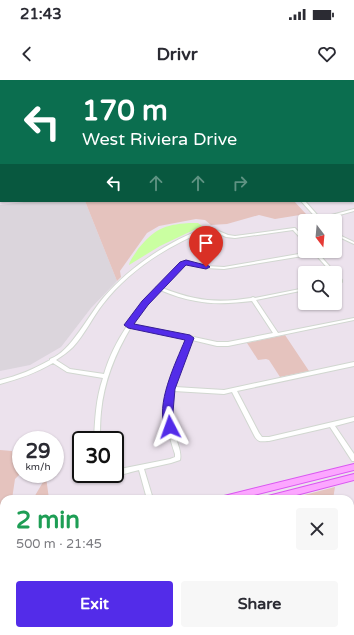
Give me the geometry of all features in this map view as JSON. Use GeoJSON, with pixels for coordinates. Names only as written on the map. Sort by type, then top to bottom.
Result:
{"type":"FeatureCollection","features":[{"type":"Feature","properties":{"kind":"main road"},"geometry":{"type":"LineString","coordinates":[[240,495],[354,467]]}},
{"type":"Feature","properties":{"kind":"main road"},"geometry":{"type":"LineString","coordinates":[[284,495],[354,478]]}},
{"type":"Feature","properties":{"kind":"street"},"geometry":{"type":"LineString","coordinates":[[304,202],[315,214]]}},
{"type":"Feature","properties":{"kind":"street"},"geometry":{"type":"LineString","coordinates":[[340,214],[354,210]]}},
{"type":"Feature","properties":{"kind":"street"},"geometry":{"type":"LineString","coordinates":[[0,382],[26,374],[52,360],[70,347],[98,306],[126,277],[163,251],[209,228],[228,236],[236,237],[294,229],[298,233]]}},
{"type":"Feature","properties":{"kind":"street"},"geometry":{"type":"LineString","coordinates":[[342,237],[354,243]]}},
{"type":"Feature","properties":{"kind":"street"},"geometry":{"type":"LineString","coordinates":[[97,431],[97,416],[101,388],[118,345],[128,325],[158,288],[186,262],[213,268],[224,268],[298,255]]}},
{"type":"Feature","properties":{"kind":"street"},"geometry":{"type":"LineString","coordinates":[[320,258],[327,266]]}},
{"type":"Feature","properties":{"kind":"street"},"geometry":{"type":"LineString","coordinates":[[158,288],[200,301],[226,302],[298,290]]}},
{"type":"Feature","properties":{"kind":"street"},"geometry":{"type":"LineString","coordinates":[[253,298],[276,334]]}},
{"type":"Feature","properties":{"kind":"street"},"geometry":{"type":"LineString","coordinates":[[128,325],[218,344],[228,344],[354,319]]}},
{"type":"Feature","properties":{"kind":"street"},"geometry":{"type":"LineString","coordinates":[[124,472],[178,458],[168,418],[170,389],[190,338]]}},
{"type":"Feature","properties":{"kind":"street"},"geometry":{"type":"LineString","coordinates":[[52,360],[69,371],[105,376]]}},
{"type":"Feature","properties":{"kind":"street"},"geometry":{"type":"LineString","coordinates":[[170,389],[217,392],[234,390],[354,364]]}},
{"type":"Feature","properties":{"kind":"street"},"geometry":{"type":"LineString","coordinates":[[234,390],[257,436],[260,439],[269,439],[354,419]]}},
{"type":"Feature","properties":{"kind":"street"},"geometry":{"type":"LineString","coordinates":[[332,424],[354,459]]}},
{"type":"Feature","properties":{"kind":"street"},"geometry":{"type":"LineString","coordinates":[[141,468],[149,495]]}},
{"type":"Feature","properties":{"kind":"shaded area"},"geometry":{"type":"Polygon","coordinates":[[[24,202],[85,202],[117,281],[91,308],[61,347],[30,365],[0,371],[0,205],[24,202]]]}},
{"type":"Feature","properties":{"kind":"shaded area"},"geometry":{"type":"Polygon","coordinates":[[[85,202],[295,202],[306,214],[298,214],[298,215],[275,219],[259,215],[227,224],[211,225],[205,220],[196,219],[159,226],[147,233],[120,271],[121,277],[117,281],[85,202]]]}},
{"type":"Feature","properties":{"kind":"shaded area"},"geometry":{"type":"Polygon","coordinates":[[[198,223],[202,226],[160,246],[129,265],[138,249],[149,237],[160,229],[172,225],[198,223]]]}},
{"type":"Feature","properties":{"kind":"shaded area"},"geometry":{"type":"Polygon","coordinates":[[[285,335],[309,371],[280,377],[269,360],[258,360],[247,343],[285,335]]]}},
{"type":"Feature","properties":{"kind":"shaded area"},"geometry":{"type":"Polygon","coordinates":[[[0,450],[12,451],[12,483],[14,483],[13,495],[0,495],[0,450]]]}},
{"type":"Feature","properties":{"kind":"shaded area"},"geometry":{"type":"Polygon","coordinates":[[[42,483],[47,483],[48,495],[35,495],[42,483]]]}},
{"type":"Feature","properties":{"kind":"shaded area"},"geometry":{"type":"Polygon","coordinates":[[[335,487],[334,495],[304,495],[335,487]]]}},
{"type":"Feature","properties":{"kind":"route"},"geometry":{"type":"LineString","coordinates":[[170,427],[168,418],[170,389],[175,372],[190,338],[128,325],[158,288],[183,264],[186,262],[206,267]]}}]}
